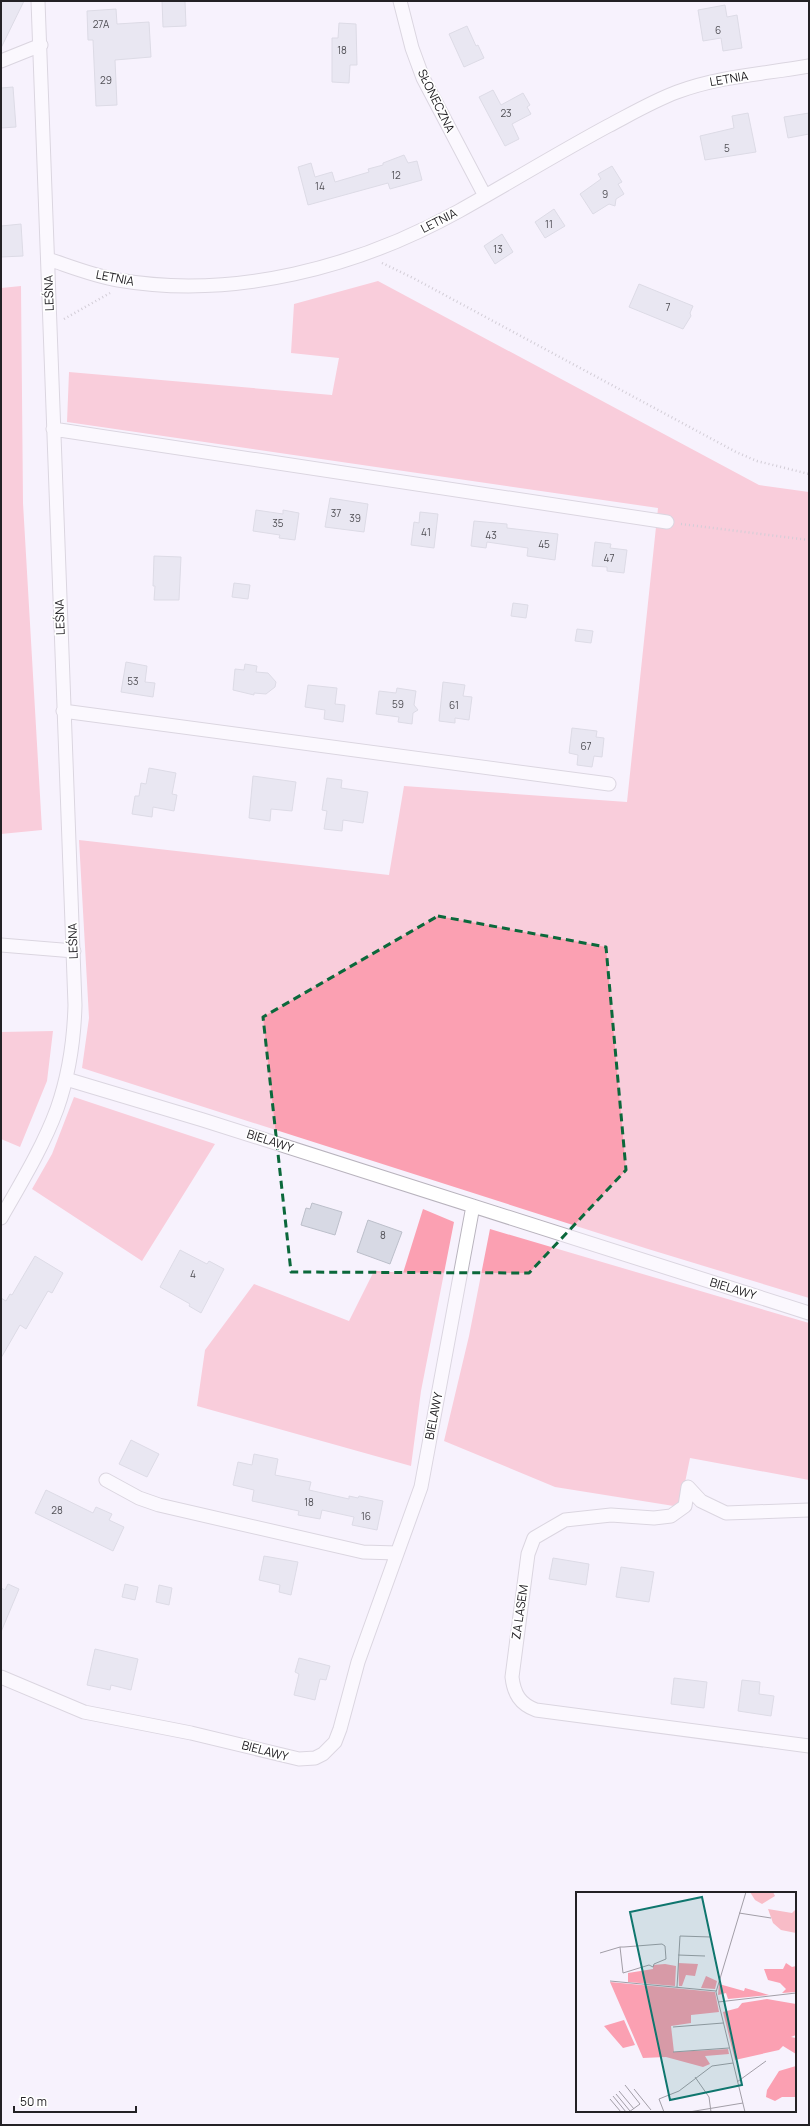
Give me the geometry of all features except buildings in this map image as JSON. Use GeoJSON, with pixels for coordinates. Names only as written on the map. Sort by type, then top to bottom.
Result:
{"type":"FeatureCollection","features":[{"type":"Feature","properties":{"kind":"street","name":"LEŚNA"},"geometry":{"type":"LineString","coordinates":[[1,1218],[51,1125],[66,1079],[72,1053],[75,1022],[74,951],[53,429],[41,45],[38,1]]}},
{"type":"Feature","properties":{"kind":"street","name":"SŁONECZNA"},"geometry":{"type":"LineString","coordinates":[[400,1],[412,48],[423,78],[485,196]]}},
{"type":"Feature","properties":{"kind":"street"},"geometry":{"type":"LineString","coordinates":[[1,61],[41,45]]}},
{"type":"Feature","properties":{"kind":"street","name":"LETNIA"},"geometry":{"type":"LineString","coordinates":[[48,259],[82,272],[135,283],[197,286],[261,281],[309,270],[367,252],[426,228],[580,141],[675,92],[714,80],[809,66]]}},
{"type":"Feature","properties":{"kind":"street"},"geometry":{"type":"LineString","coordinates":[[53,429],[667,522]]}},
{"type":"Feature","properties":{"kind":"street"},"geometry":{"type":"LineString","coordinates":[[64,711],[610,784]]}},
{"type":"Feature","properties":{"kind":"street"},"geometry":{"type":"LineString","coordinates":[[1,945],[74,951]]}},
{"type":"Feature","properties":{"kind":"street","name":"BIELAWY"},"geometry":{"type":"LineString","coordinates":[[66,1079],[203,1120],[809,1313]]}},
{"type":"Feature","properties":{"kind":"street","name":"BIELAWY"},"geometry":{"type":"LineString","coordinates":[[1,1677],[84,1712],[191,1733],[291,1758],[315,1758],[329,1750],[340,1729],[358,1662],[420,1487],[473,1206]]}},
{"type":"Feature","properties":{"kind":"street"},"geometry":{"type":"LineString","coordinates":[[106,1480],[139,1498],[159,1505],[363,1552],[397,1553]]}},
{"type":"Feature","properties":{"kind":"street","name":"ZA LASEM"},"geometry":{"type":"LineString","coordinates":[[809,1510],[726,1513],[701,1501],[688,1487],[685,1506],[671,1516],[654,1518],[612,1515],[591,1517],[565,1520],[547,1530],[534,1538],[528,1554],[512,1677],[517,1696],[525,1704],[536,1710],[809,1746]]}},
{"type":"Feature","properties":{"kind":"path"},"geometry":{"type":"LineString","coordinates":[[367,252],[378,261],[416,279],[736,452],[757,461],[809,474]]}},
{"type":"Feature","properties":{"kind":"path"},"geometry":{"type":"LineString","coordinates":[[50,329],[84,306],[135,283]]}},
{"type":"Feature","properties":{"kind":"path"},"geometry":{"type":"LineString","coordinates":[[667,522],[809,540]]}},
{"type":"Feature","properties":{"kind":"highlighted area"},"geometry":{"type":"Polygon","coordinates":[[[438,916],[606,947],[626,1170],[529,1273],[291,1272],[263,1017],[438,916]]]}},
{"type":"Feature","properties":{"kind":"shaded area"},"geometry":{"type":"Polygon","coordinates":[[[378,281],[759,485],[809,492],[809,1298],[648,1249],[82,1068],[89,1018],[79,840],[389,875],[404,786],[627,802],[658,508],[67,422],[69,372],[332,395],[339,358],[291,353],[294,304],[378,281]]]}},
{"type":"Feature","properties":{"kind":"shaded area"},"geometry":{"type":"Polygon","coordinates":[[[21,286],[23,503],[42,830],[1,834],[1,288],[21,286]]]}},
{"type":"Feature","properties":{"kind":"shaded area"},"geometry":{"type":"Polygon","coordinates":[[[53,1031],[47,1081],[20,1147],[1,1139],[1,1032],[53,1031]]]}},
{"type":"Feature","properties":{"kind":"shaded area"},"geometry":{"type":"Polygon","coordinates":[[[74,1097],[215,1144],[142,1261],[32,1189],[52,1154],[74,1097]]]}},
{"type":"Feature","properties":{"kind":"shaded area"},"geometry":{"type":"Polygon","coordinates":[[[423,1209],[454,1222],[421,1391],[411,1466],[197,1406],[205,1350],[254,1284],[349,1321],[374,1271],[403,1273],[423,1209]]]}},
{"type":"Feature","properties":{"kind":"shaded area"},"geometry":{"type":"Polygon","coordinates":[[[490,1229],[809,1323],[809,1480],[690,1458],[680,1507],[555,1487],[444,1441],[469,1336],[490,1229]]]}}]}
